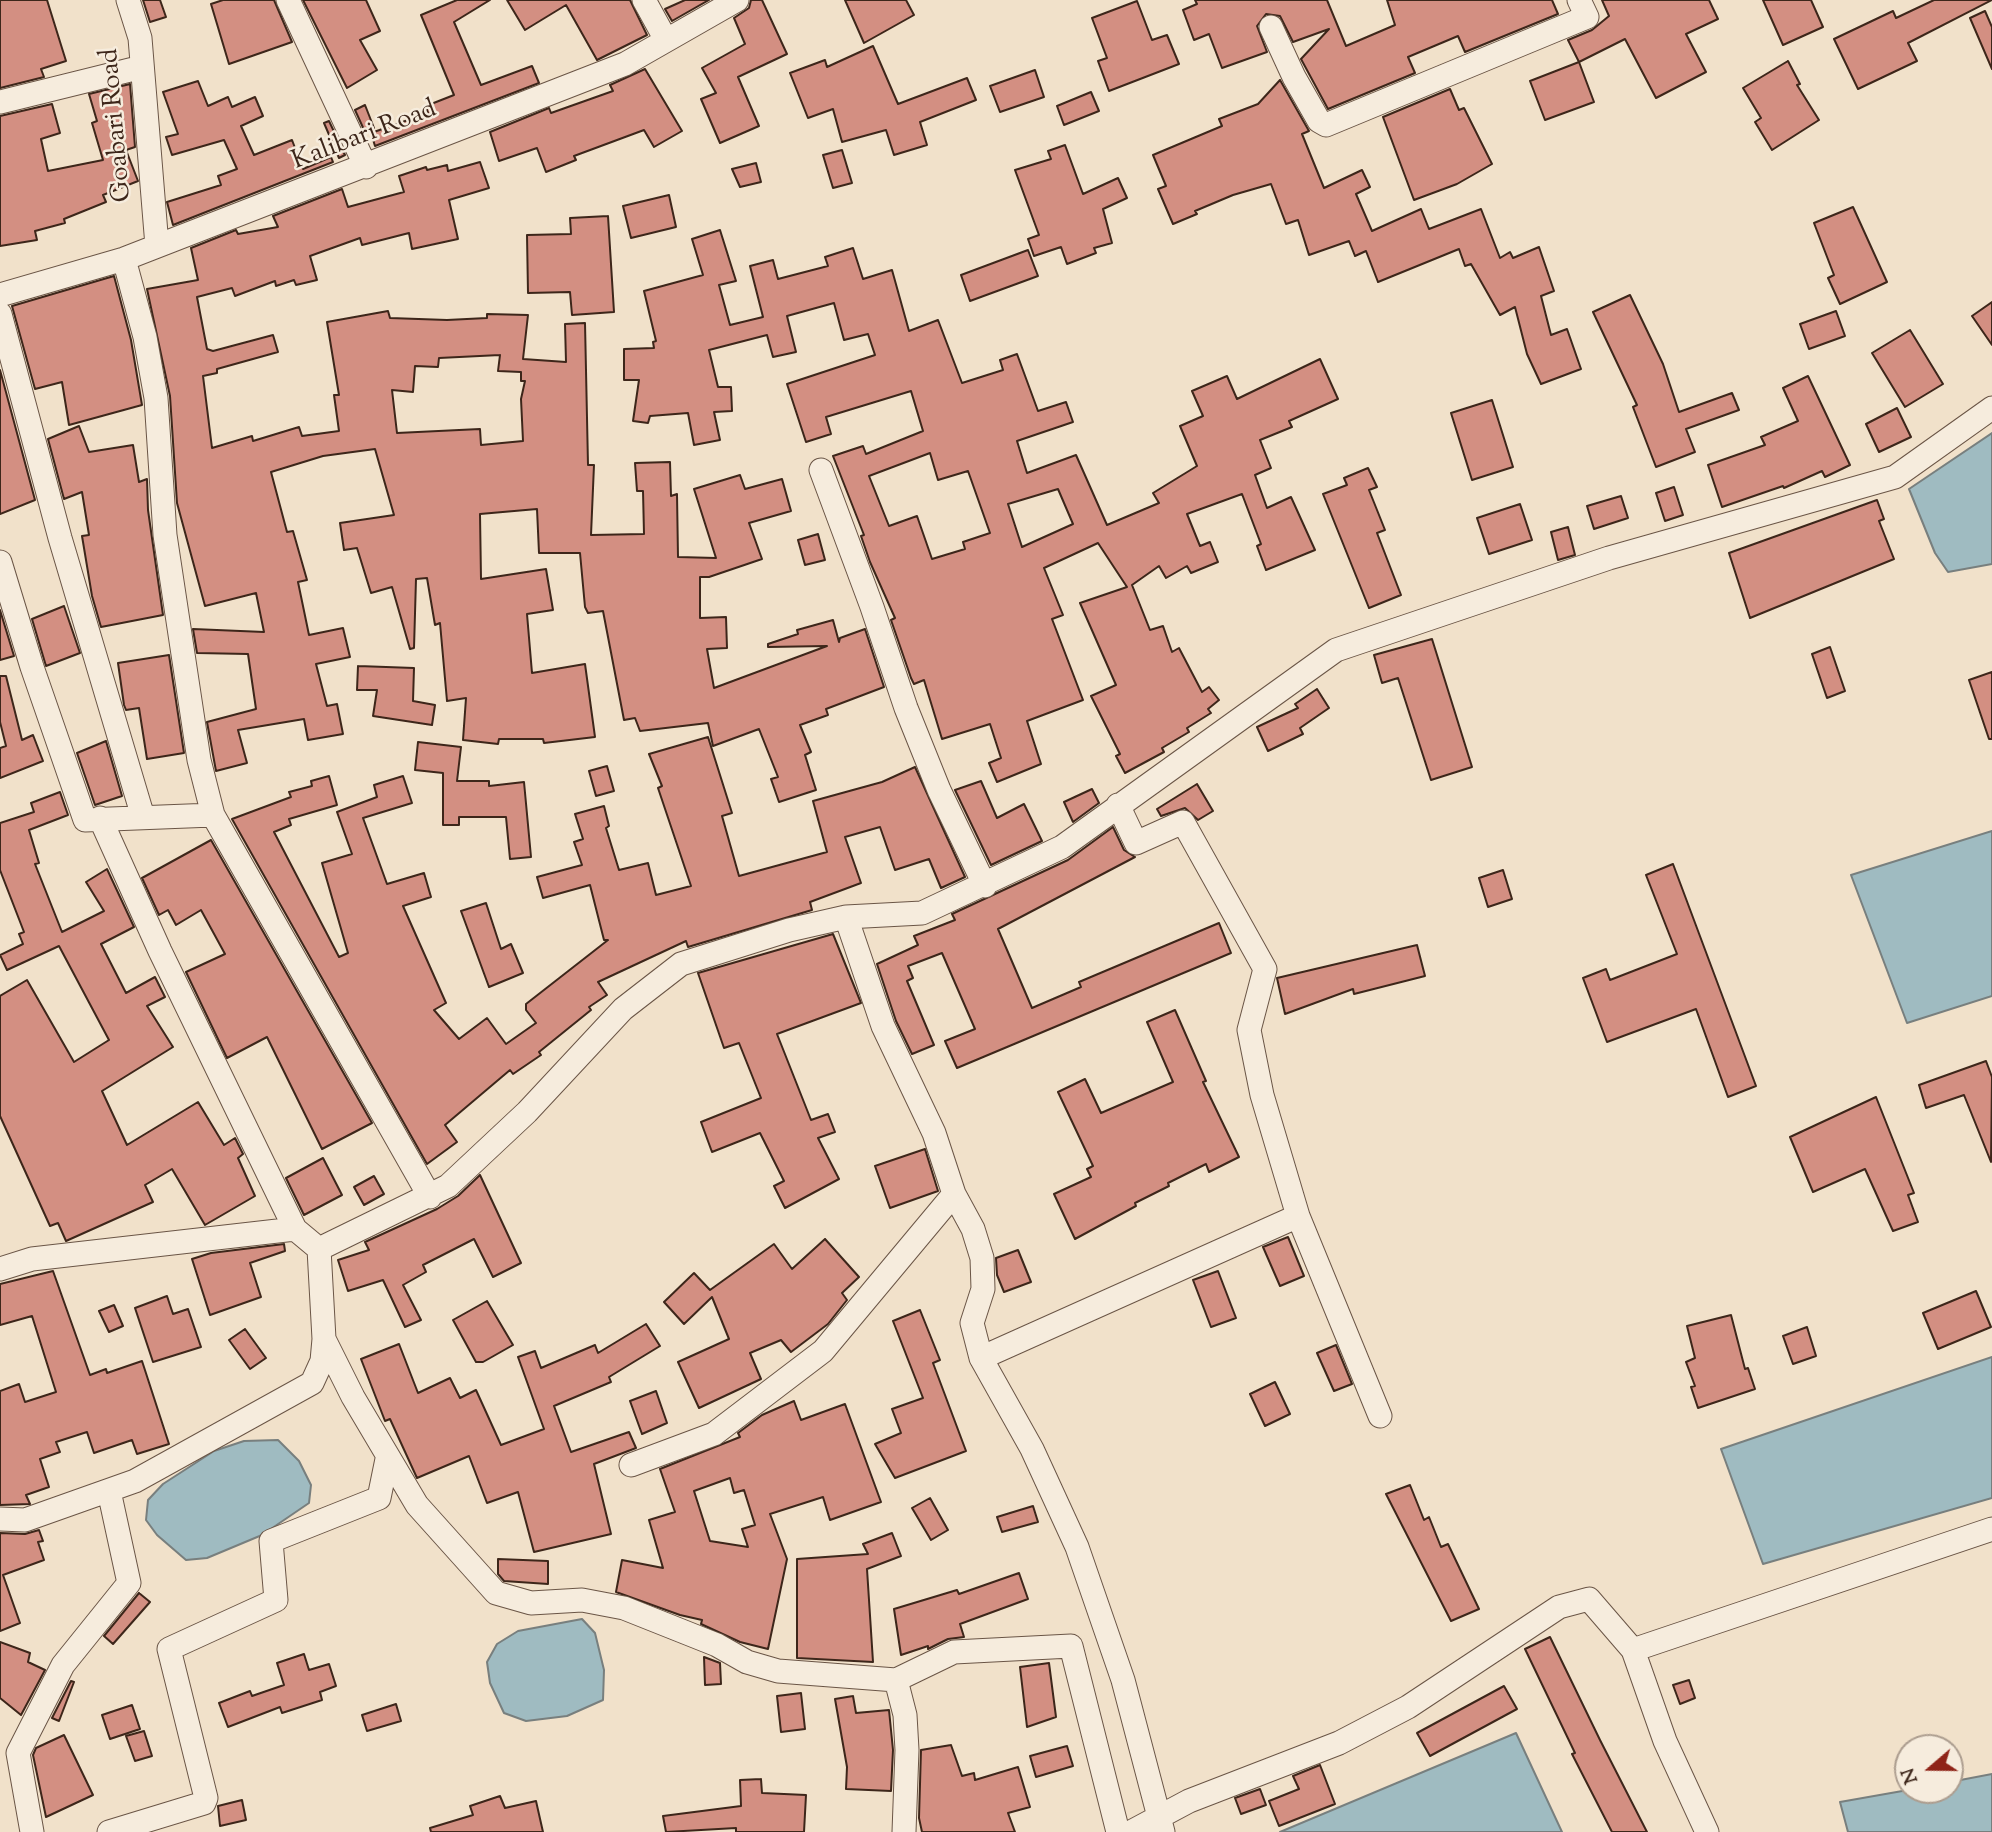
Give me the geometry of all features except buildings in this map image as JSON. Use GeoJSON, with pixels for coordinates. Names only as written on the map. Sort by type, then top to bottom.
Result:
{"type":"FeatureCollection","features":[{"type":"Feature","properties":{"kind":"street","name":"Goabari Road"},"geometry":{"type":"LineString","coordinates":[[128,0],[140,38],[157,246]]}},
{"type":"Feature","properties":{"kind":"street"},"geometry":{"type":"LineString","coordinates":[[288,0],[366,167]]}},
{"type":"Feature","properties":{"kind":"street"},"geometry":{"type":"LineString","coordinates":[[643,0],[666,40]]}},
{"type":"Feature","properties":{"kind":"street","name":"Kalibari Road"},"geometry":{"type":"LineString","coordinates":[[0,295],[157,246],[366,167],[625,64],[737,0]]}},
{"type":"Feature","properties":{"kind":"street"},"geometry":{"type":"LineString","coordinates":[[1271,27],[1294,77],[1319,121],[1326,125],[1587,17],[1579,0]]}},
{"type":"Feature","properties":{"kind":"street"},"geometry":{"type":"LineString","coordinates":[[0,103],[142,67]]}},
{"type":"Feature","properties":{"kind":"street"},"geometry":{"type":"LineString","coordinates":[[124,258],[145,337],[156,398],[165,535],[199,760],[213,816],[430,1197]]}},
{"type":"Feature","properties":{"kind":"street"},"geometry":{"type":"LineString","coordinates":[[0,314],[60,538],[143,817]]}},
{"type":"Feature","properties":{"kind":"street"},"geometry":{"type":"LineString","coordinates":[[319,1249],[448,1186],[527,1112],[623,1009],[681,964],[789,930],[846,917],[922,914],[985,886],[1062,846],[1336,650],[1609,558],[1895,477],[1992,408]]}},
{"type":"Feature","properties":{"kind":"street"},"geometry":{"type":"LineString","coordinates":[[821,470],[906,708],[939,790],[985,886]]}},
{"type":"Feature","properties":{"kind":"street"},"geometry":{"type":"LineString","coordinates":[[0,562],[32,667],[85,820],[213,816]]}},
{"type":"Feature","properties":{"kind":"street"},"geometry":{"type":"LineString","coordinates":[[1118,804],[1136,843],[1183,822],[1265,969],[1249,1030],[1262,1095],[1298,1216],[1380,1416]]}},
{"type":"Feature","properties":{"kind":"street"},"geometry":{"type":"LineString","coordinates":[[0,1519],[25,1520],[135,1481],[312,1383],[322,1361],[324,1339],[319,1249],[295,1229],[160,951],[100,818]]}},
{"type":"Feature","properties":{"kind":"street"},"geometry":{"type":"LineString","coordinates":[[846,917],[883,1026],[933,1133],[954,1194],[973,1229],[982,1258],[983,1289],[972,1324],[981,1358],[1032,1449],[1077,1547],[1123,1681],[1160,1824]]}},
{"type":"Feature","properties":{"kind":"street"},"geometry":{"type":"LineString","coordinates":[[631,1465],[714,1434],[823,1351],[954,1194]]}},
{"type":"Feature","properties":{"kind":"street"},"geometry":{"type":"LineString","coordinates":[[981,1358],[1298,1216]]}},
{"type":"Feature","properties":{"kind":"street"},"geometry":{"type":"LineString","coordinates":[[0,1269],[32,1259],[295,1229]]}},
{"type":"Feature","properties":{"kind":"street"},"geometry":{"type":"LineString","coordinates":[[324,1339],[387,1459],[417,1504],[496,1593],[531,1603],[582,1600],[624,1608],[717,1645],[747,1662],[778,1671],[896,1680],[954,1652],[1071,1646],[1118,1832]]}},
{"type":"Feature","properties":{"kind":"street"},"geometry":{"type":"LineString","coordinates":[[109,1832],[204,1803],[206,1798],[169,1649],[276,1600],[271,1541],[379,1498],[387,1459]]}},
{"type":"Feature","properties":{"kind":"street"},"geometry":{"type":"LineString","coordinates":[[32,1832],[9,1753],[63,1665],[129,1583],[109,1490]]}},
{"type":"Feature","properties":{"kind":"street"},"geometry":{"type":"LineString","coordinates":[[1633,1650],[1992,1529]]}},
{"type":"Feature","properties":{"kind":"street"},"geometry":{"type":"LineString","coordinates":[[1131,1832],[1160,1824],[1339,1743],[1408,1707],[1559,1607],[1589,1599],[1633,1650],[1665,1741],[1707,1832]]}},
{"type":"Feature","properties":{"kind":"street"},"geometry":{"type":"LineString","coordinates":[[896,1680],[905,1715],[907,1750],[904,1832]]}},
{"type":"Feature","properties":{"kind":"water"},"geometry":{"type":"Polygon","coordinates":[[[1992,433],[1992,564],[1948,572],[1935,553],[1909,489],[1992,433]]]}},
{"type":"Feature","properties":{"kind":"water"},"geometry":{"type":"Polygon","coordinates":[[[1992,831],[1992,996],[1907,1023],[1851,875],[1992,831]]]}},
{"type":"Feature","properties":{"kind":"water"},"geometry":{"type":"Polygon","coordinates":[[[1992,1357],[1992,1498],[1763,1564],[1721,1449],[1992,1357]]]}},
{"type":"Feature","properties":{"kind":"water"},"geometry":{"type":"Polygon","coordinates":[[[278,1440],[299,1461],[311,1485],[309,1503],[262,1535],[207,1558],[186,1560],[157,1535],[146,1520],[148,1500],[163,1484],[214,1451],[244,1441],[278,1440]]]}},
{"type":"Feature","properties":{"kind":"water"},"geometry":{"type":"Polygon","coordinates":[[[582,1619],[595,1633],[604,1670],[603,1700],[567,1716],[526,1721],[504,1713],[490,1683],[487,1662],[497,1644],[518,1631],[582,1619]]]}},
{"type":"Feature","properties":{"kind":"water"},"geometry":{"type":"Polygon","coordinates":[[[1516,1733],[1562,1832],[1280,1832],[1516,1733]]]}},
{"type":"Feature","properties":{"kind":"water"},"geometry":{"type":"Polygon","coordinates":[[[1992,1774],[1992,1832],[1848,1832],[1840,1802],[1894,1792],[1894,1804],[1964,1804],[1964,1779],[1992,1774]]]}}]}
